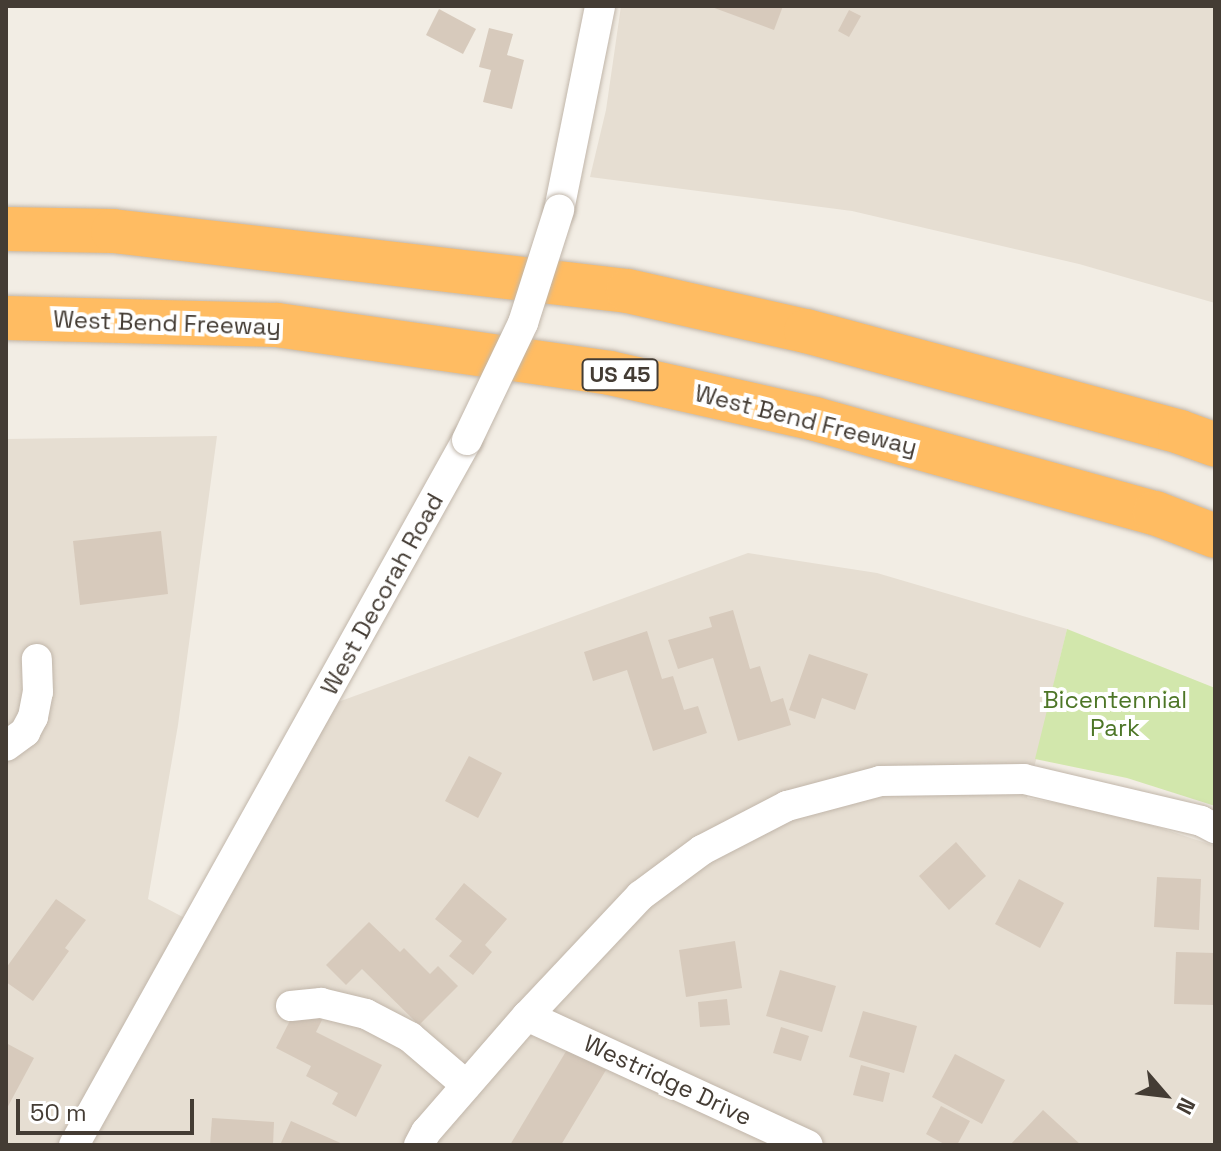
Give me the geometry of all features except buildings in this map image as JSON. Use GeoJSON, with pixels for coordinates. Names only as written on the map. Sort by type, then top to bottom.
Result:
{"type":"FeatureCollection","features":[{"type":"Feature","properties":{"kind":"highway"},"geometry":{"type":"LineString","coordinates":[[6,229],[113,231],[628,291],[806,331],[1165,427],[1215,445]]}},
{"type":"Feature","properties":{"kind":"highway","name":"West Bend Freeway"},"geometry":{"type":"LineString","coordinates":[[6,318],[277,325],[610,373],[844,427],[1155,513],[1215,536]]}},
{"type":"Feature","properties":{"kind":"street","name":"West Decorah Road"},"geometry":{"type":"LineString","coordinates":[[74,1145],[467,440],[523,323],[559,210],[600,6]]}},
{"type":"Feature","properties":{"kind":"street"},"geometry":{"type":"LineString","coordinates":[[6,746],[25,732],[33,717],[38,692],[37,659]]}},
{"type":"Feature","properties":{"kind":"street"},"geometry":{"type":"LineString","coordinates":[[419,1145],[466,1085],[527,1016],[640,896],[702,850],[787,806],[880,781],[1024,779],[1201,821],[1215,828]]}},
{"type":"Feature","properties":{"kind":"street"},"geometry":{"type":"LineString","coordinates":[[291,1006],[321,1003],[366,1014],[410,1037],[466,1085]]}},
{"type":"Feature","properties":{"kind":"street","name":"Westridge Drive"},"geometry":{"type":"LineString","coordinates":[[527,1016],[803,1144]]}},
{"type":"Feature","properties":{"kind":"shaded area"},"geometry":{"type":"Polygon","coordinates":[[[621,6],[1215,6],[1215,303],[1079,264],[852,211],[590,177],[606,110],[621,6]]]}},
{"type":"Feature","properties":{"kind":"shaded area"},"geometry":{"type":"Polygon","coordinates":[[[217,436],[178,725],[148,899],[210,931],[338,702],[748,553],[877,573],[1067,629],[1027,798],[1115,813],[1215,846],[1215,1145],[6,1145],[6,439],[217,436]]]}},
{"type":"Feature","properties":{"kind":"green space","name":"Bicentennial Park"},"geometry":{"type":"Polygon","coordinates":[[[1067,629],[1215,688],[1215,806],[1127,778],[1035,759],[1067,629]]]}}]}
